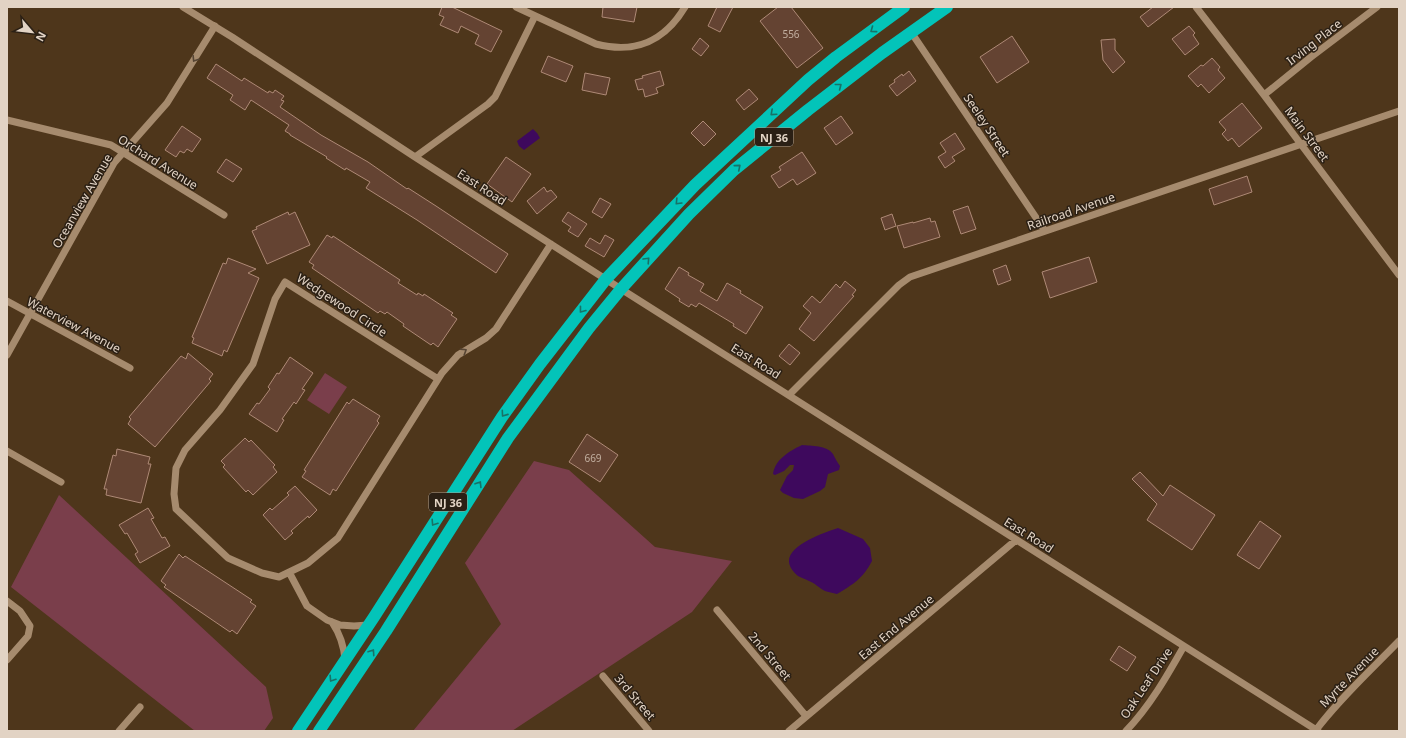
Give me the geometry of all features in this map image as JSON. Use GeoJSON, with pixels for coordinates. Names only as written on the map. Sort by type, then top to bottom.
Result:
{"type":"FeatureCollection","features":[{"type":"Feature","properties":{"kind":"highway","name":"NJ 36"},"geometry":{"type":"LineString","coordinates":[[298,731],[502,416],[606,279],[695,185],[808,80],[836,57],[904,7]]}},
{"type":"Feature","properties":{"kind":"highway","name":"NJ 36"},"geometry":{"type":"LineString","coordinates":[[319,731],[386,631],[508,438],[589,328],[621,289],[689,214],[734,170],[808,110],[911,32],[947,7]]}},
{"type":"Feature","properties":{"kind":"street","name":"East Road"},"geometry":{"type":"LineString","coordinates":[[183,7],[216,26],[414,157],[621,289],[1317,730]]}},
{"type":"Feature","properties":{"kind":"street"},"geometry":{"type":"LineString","coordinates":[[516,7],[596,44],[608,47],[623,48],[648,43],[657,38],[673,24],[685,7]]}},
{"type":"Feature","properties":{"kind":"street","name":"Irving Place"},"geometry":{"type":"LineString","coordinates":[[1264,95],[1377,7]]}},
{"type":"Feature","properties":{"kind":"street","name":"Main Street"},"geometry":{"type":"LineString","coordinates":[[1200,8],[1399,275]]}},
{"type":"Feature","properties":{"kind":"street"},"geometry":{"type":"LineString","coordinates":[[414,157],[488,104],[495,97],[535,16]]}},
{"type":"Feature","properties":{"kind":"street","name":"Oceanview Avenue"},"geometry":{"type":"LineString","coordinates":[[7,355],[114,163],[166,103],[216,26]]}},
{"type":"Feature","properties":{"kind":"street","name":"Seeley Street"},"geometry":{"type":"LineString","coordinates":[[911,32],[1044,231]]}},
{"type":"Feature","properties":{"kind":"street","name":"Railroad Avenue"},"geometry":{"type":"LineString","coordinates":[[789,395],[899,286],[910,277],[1399,111]]}},
{"type":"Feature","properties":{"kind":"street","name":"Orchard Avenue"},"geometry":{"type":"LineString","coordinates":[[7,120],[105,143],[123,152],[224,215]]}},
{"type":"Feature","properties":{"kind":"street","name":"Wedgewood Circle"},"geometry":{"type":"LineString","coordinates":[[438,379],[285,282],[275,298],[253,364],[220,410],[185,450],[176,468],[174,494],[176,509],[228,558],[242,565],[279,577],[308,563],[338,538],[438,379],[458,355],[486,338],[496,329],[551,244]]}},
{"type":"Feature","properties":{"kind":"street","name":"Waterview Avenue"},"geometry":{"type":"LineString","coordinates":[[7,301],[130,368]]}},
{"type":"Feature","properties":{"kind":"street"},"geometry":{"type":"LineString","coordinates":[[7,451],[61,482]]}},
{"type":"Feature","properties":{"kind":"street","name":"East End Avenue"},"geometry":{"type":"LineString","coordinates":[[789,731],[1016,540]]}},
{"type":"Feature","properties":{"kind":"street"},"geometry":{"type":"LineString","coordinates":[[289,572],[307,606],[332,622],[340,625],[368,625]]}},
{"type":"Feature","properties":{"kind":"street"},"geometry":{"type":"LineString","coordinates":[[7,601],[20,611],[30,626],[28,636],[7,660]]}},
{"type":"Feature","properties":{"kind":"street","name":"2nd Street"},"geometry":{"type":"LineString","coordinates":[[717,610],[806,716]]}},
{"type":"Feature","properties":{"kind":"street"},"geometry":{"type":"LineString","coordinates":[[332,622],[344,647],[345,660]]}},
{"type":"Feature","properties":{"kind":"street","name":"Myrte Avenue"},"geometry":{"type":"LineString","coordinates":[[1317,730],[1328,713],[1399,641]]}},
{"type":"Feature","properties":{"kind":"street","name":"Oak Leaf Drive"},"geometry":{"type":"LineString","coordinates":[[1126,731],[1139,718],[1184,646]]}},
{"type":"Feature","properties":{"kind":"street","name":"3rd Street"},"geometry":{"type":"LineString","coordinates":[[603,676],[649,731]]}},
{"type":"Feature","properties":{"kind":"street"},"geometry":{"type":"LineString","coordinates":[[119,731],[140,707]]}},
{"type":"Feature","properties":{"kind":"shaded area"},"geometry":{"type":"Polygon","coordinates":[[[533,129],[540,138],[524,150],[519,146],[517,141],[533,129]]]}},
{"type":"Feature","properties":{"kind":"shaded area"},"geometry":{"type":"Polygon","coordinates":[[[325,373],[347,387],[329,414],[307,400],[325,373]]]}},
{"type":"Feature","properties":{"kind":"shaded area"},"geometry":{"type":"Polygon","coordinates":[[[802,445],[819,446],[827,449],[833,454],[840,466],[839,470],[828,474],[825,487],[803,499],[794,498],[780,490],[787,476],[793,470],[794,465],[790,465],[784,471],[775,475],[773,474],[777,464],[784,456],[802,445]]]}},
{"type":"Feature","properties":{"kind":"shaded area"},"geometry":{"type":"Polygon","coordinates":[[[534,461],[569,470],[655,547],[732,561],[692,612],[512,731],[413,731],[501,624],[465,563],[534,461]]]}},
{"type":"Feature","properties":{"kind":"shaded area"},"geometry":{"type":"Polygon","coordinates":[[[59,495],[266,687],[273,718],[264,731],[195,731],[11,587],[59,495]]]}},
{"type":"Feature","properties":{"kind":"shaded area"},"geometry":{"type":"Polygon","coordinates":[[[838,528],[863,539],[870,548],[872,561],[858,580],[837,594],[825,591],[798,576],[790,567],[789,559],[793,551],[800,545],[810,539],[838,528]]]}},
{"type":"Feature","properties":{"kind":"building"},"geometry":{"type":"Polygon","coordinates":[[[442,7],[452,7],[502,31],[491,52],[475,44],[479,35],[461,26],[458,33],[440,25],[444,17],[439,15],[442,7]]]}},
{"type":"Feature","properties":{"kind":"building"},"geometry":{"type":"Polygon","coordinates":[[[603,7],[637,7],[634,22],[602,17],[603,7]]]}},
{"type":"Feature","properties":{"kind":"building"},"geometry":{"type":"Polygon","coordinates":[[[717,7],[733,7],[720,32],[708,26],[717,7]]]}},
{"type":"Feature","properties":{"kind":"building"},"geometry":{"type":"Polygon","coordinates":[[[778,7],[791,7],[823,48],[797,68],[760,21],[778,7]]]}},
{"type":"Feature","properties":{"kind":"building"},"geometry":{"type":"Polygon","coordinates":[[[1153,7],[1174,7],[1148,27],[1140,17],[1153,7]]]}},
{"type":"Feature","properties":{"kind":"building"},"geometry":{"type":"Polygon","coordinates":[[[1189,26],[1195,33],[1193,35],[1199,44],[1185,55],[1172,39],[1189,26]]]}},
{"type":"Feature","properties":{"kind":"building"},"geometry":{"type":"Polygon","coordinates":[[[1012,36],[1029,62],[997,83],[980,57],[1012,36]]]}},
{"type":"Feature","properties":{"kind":"building"},"geometry":{"type":"Polygon","coordinates":[[[700,38],[709,46],[701,56],[692,49],[700,38]]]}},
{"type":"Feature","properties":{"kind":"building"},"geometry":{"type":"Polygon","coordinates":[[[1115,39],[1115,50],[1125,62],[1113,73],[1103,60],[1101,40],[1115,39]]]}},
{"type":"Feature","properties":{"kind":"building"},"geometry":{"type":"Polygon","coordinates":[[[548,56],[573,66],[566,82],[541,72],[548,56]]]}},
{"type":"Feature","properties":{"kind":"building"},"geometry":{"type":"Polygon","coordinates":[[[1212,58],[1220,67],[1218,70],[1225,78],[1209,93],[1201,84],[1198,87],[1188,76],[1212,58]]]}},
{"type":"Feature","properties":{"kind":"building"},"geometry":{"type":"Polygon","coordinates":[[[216,64],[242,81],[244,78],[268,93],[269,91],[273,93],[275,90],[284,96],[281,100],[284,101],[280,107],[321,135],[368,162],[508,254],[496,273],[366,188],[370,182],[346,168],[345,170],[326,158],[327,157],[290,135],[285,131],[289,125],[251,100],[245,110],[230,100],[233,95],[207,78],[216,64]]]}},
{"type":"Feature","properties":{"kind":"building"},"geometry":{"type":"Polygon","coordinates":[[[660,71],[664,85],[656,88],[658,93],[645,97],[643,89],[638,90],[635,80],[643,78],[642,76],[660,71]]]}},
{"type":"Feature","properties":{"kind":"building"},"geometry":{"type":"Polygon","coordinates":[[[909,71],[916,81],[897,96],[889,86],[902,74],[903,76],[909,71]]]}},
{"type":"Feature","properties":{"kind":"building"},"geometry":{"type":"Polygon","coordinates":[[[585,73],[610,78],[606,95],[582,90],[585,73]]]}},
{"type":"Feature","properties":{"kind":"building"},"geometry":{"type":"Polygon","coordinates":[[[749,89],[758,99],[744,110],[736,100],[749,89]]]}},
{"type":"Feature","properties":{"kind":"building"},"geometry":{"type":"Polygon","coordinates":[[[1242,103],[1262,128],[1239,147],[1232,138],[1228,141],[1222,134],[1226,130],[1219,122],[1242,103]]]}},
{"type":"Feature","properties":{"kind":"building"},"geometry":{"type":"Polygon","coordinates":[[[841,116],[853,133],[836,145],[824,128],[841,116]]]}},
{"type":"Feature","properties":{"kind":"building"},"geometry":{"type":"Polygon","coordinates":[[[703,121],[716,134],[704,146],[691,133],[703,121]]]}},
{"type":"Feature","properties":{"kind":"building"},"geometry":{"type":"Polygon","coordinates":[[[182,126],[201,139],[192,152],[187,149],[184,153],[180,151],[176,157],[165,150],[182,126]]]}},
{"type":"Feature","properties":{"kind":"building"},"geometry":{"type":"Polygon","coordinates":[[[955,133],[965,149],[952,157],[955,161],[945,168],[938,157],[946,152],[940,143],[955,133]]]}},
{"type":"Feature","properties":{"kind":"building"},"geometry":{"type":"Polygon","coordinates":[[[802,152],[816,173],[797,185],[793,179],[779,188],[771,176],[781,170],[779,167],[802,152]]]}},
{"type":"Feature","properties":{"kind":"building"},"geometry":{"type":"Polygon","coordinates":[[[506,157],[531,174],[512,202],[487,184],[506,157]]]}},
{"type":"Feature","properties":{"kind":"building"},"geometry":{"type":"Polygon","coordinates":[[[226,159],[242,169],[233,182],[217,172],[226,159]]]}},
{"type":"Feature","properties":{"kind":"building"},"geometry":{"type":"Polygon","coordinates":[[[1247,176],[1252,192],[1214,205],[1209,189],[1247,176]]]}},
{"type":"Feature","properties":{"kind":"building"},"geometry":{"type":"Polygon","coordinates":[[[544,187],[547,192],[551,190],[557,197],[537,214],[527,201],[544,187]]]}},
{"type":"Feature","properties":{"kind":"building"},"geometry":{"type":"Polygon","coordinates":[[[600,198],[611,204],[602,218],[592,212],[600,198]]]}},
{"type":"Feature","properties":{"kind":"building"},"geometry":{"type":"Polygon","coordinates":[[[968,206],[976,229],[961,234],[953,211],[968,206]]]}},
{"type":"Feature","properties":{"kind":"building"},"geometry":{"type":"Polygon","coordinates":[[[288,212],[289,215],[295,212],[310,245],[267,264],[252,231],[257,229],[256,227],[288,212]]]}},
{"type":"Feature","properties":{"kind":"building"},"geometry":{"type":"Polygon","coordinates":[[[568,212],[587,224],[578,237],[568,231],[571,227],[562,221],[568,212]]]}},
{"type":"Feature","properties":{"kind":"building"},"geometry":{"type":"Polygon","coordinates":[[[892,214],[896,226],[885,230],[881,218],[892,214]]]}},
{"type":"Feature","properties":{"kind":"building"},"geometry":{"type":"Polygon","coordinates":[[[930,218],[931,222],[935,221],[940,237],[904,248],[897,226],[930,218]]]}},
{"type":"Feature","properties":{"kind":"building"},"geometry":{"type":"Polygon","coordinates":[[[327,235],[332,238],[333,236],[400,280],[398,283],[417,295],[418,293],[423,296],[424,294],[453,313],[451,315],[457,319],[438,347],[433,343],[431,345],[403,326],[404,324],[387,312],[385,314],[380,311],[378,313],[312,268],[314,265],[309,262],[327,235]]]}},
{"type":"Feature","properties":{"kind":"building"},"geometry":{"type":"Polygon","coordinates":[[[605,235],[614,240],[604,257],[585,246],[590,238],[600,244],[605,235]]]}},
{"type":"Feature","properties":{"kind":"building"},"geometry":{"type":"Polygon","coordinates":[[[1089,257],[1097,282],[1050,298],[1042,272],[1089,257]]]}},
{"type":"Feature","properties":{"kind":"building"},"geometry":{"type":"Polygon","coordinates":[[[228,258],[256,269],[248,273],[259,278],[227,352],[224,350],[222,356],[192,343],[194,338],[192,337],[223,263],[226,264],[228,258]]]}},
{"type":"Feature","properties":{"kind":"building"},"geometry":{"type":"Polygon","coordinates":[[[1006,265],[1011,280],[998,285],[993,270],[1006,265]]]}},
{"type":"Feature","properties":{"kind":"building"},"geometry":{"type":"Polygon","coordinates":[[[679,267],[689,273],[688,275],[704,284],[700,291],[717,301],[727,283],[763,307],[746,334],[733,326],[734,324],[699,303],[696,307],[691,304],[689,307],[665,289],[679,267]]]}},
{"type":"Feature","properties":{"kind":"building"},"geometry":{"type":"Polygon","coordinates":[[[845,281],[856,290],[852,295],[854,296],[814,341],[799,329],[811,313],[803,306],[812,296],[820,303],[836,284],[840,288],[845,281]]]}},
{"type":"Feature","properties":{"kind":"building"},"geometry":{"type":"Polygon","coordinates":[[[789,344],[800,353],[790,365],[779,356],[789,344]]]}},
{"type":"Feature","properties":{"kind":"building"},"geometry":{"type":"Polygon","coordinates":[[[188,353],[213,374],[209,379],[211,381],[155,447],[128,424],[131,419],[129,417],[181,356],[186,359],[188,353]]]}},
{"type":"Feature","properties":{"kind":"building"},"geometry":{"type":"Polygon","coordinates":[[[290,357],[313,373],[302,389],[305,390],[296,404],[294,402],[282,419],[284,420],[277,432],[249,414],[257,403],[259,404],[270,389],[268,387],[290,357]]]}},
{"type":"Feature","properties":{"kind":"building"},"geometry":{"type":"Polygon","coordinates":[[[353,399],[380,416],[377,421],[379,423],[336,491],[333,489],[330,495],[302,477],[306,471],[304,470],[347,402],[349,404],[353,399]]]}},
{"type":"Feature","properties":{"kind":"building"},"geometry":{"type":"Polygon","coordinates":[[[587,434],[618,455],[600,482],[569,462],[587,434]]]}},
{"type":"Feature","properties":{"kind":"building"},"geometry":{"type":"Polygon","coordinates":[[[245,438],[249,442],[251,440],[275,465],[273,467],[277,472],[253,495],[248,490],[246,492],[223,467],[225,465],[221,461],[245,438]]]}},
{"type":"Feature","properties":{"kind":"building"},"geometry":{"type":"Polygon","coordinates":[[[117,449],[150,457],[148,464],[151,464],[141,503],[106,495],[107,489],[104,489],[113,455],[116,456],[117,449]]]}},
{"type":"Feature","properties":{"kind":"building"},"geometry":{"type":"Polygon","coordinates":[[[1140,472],[1163,496],[1170,485],[1215,515],[1192,550],[1147,520],[1157,504],[1132,479],[1140,472]]]}},
{"type":"Feature","properties":{"kind":"building"},"geometry":{"type":"Polygon","coordinates":[[[295,486],[317,510],[291,531],[293,533],[285,540],[263,515],[270,508],[272,510],[289,495],[287,493],[295,486]]]}},
{"type":"Feature","properties":{"kind":"building"},"geometry":{"type":"Polygon","coordinates":[[[148,508],[154,518],[151,519],[162,538],[165,537],[170,546],[140,563],[135,554],[138,552],[127,533],[125,534],[119,525],[148,508]]]}},
{"type":"Feature","properties":{"kind":"building"},"geometry":{"type":"Polygon","coordinates":[[[1260,521],[1281,536],[1259,569],[1237,555],[1260,521]]]}},
{"type":"Feature","properties":{"kind":"building"},"geometry":{"type":"Polygon","coordinates":[[[179,554],[183,558],[185,556],[252,600],[250,602],[256,606],[237,634],[232,630],[230,632],[164,587],[166,585],[161,581],[179,554]]]}},
{"type":"Feature","properties":{"kind":"building"},"geometry":{"type":"Polygon","coordinates":[[[1119,646],[1136,657],[1127,671],[1110,660],[1119,646]]]}}]}
